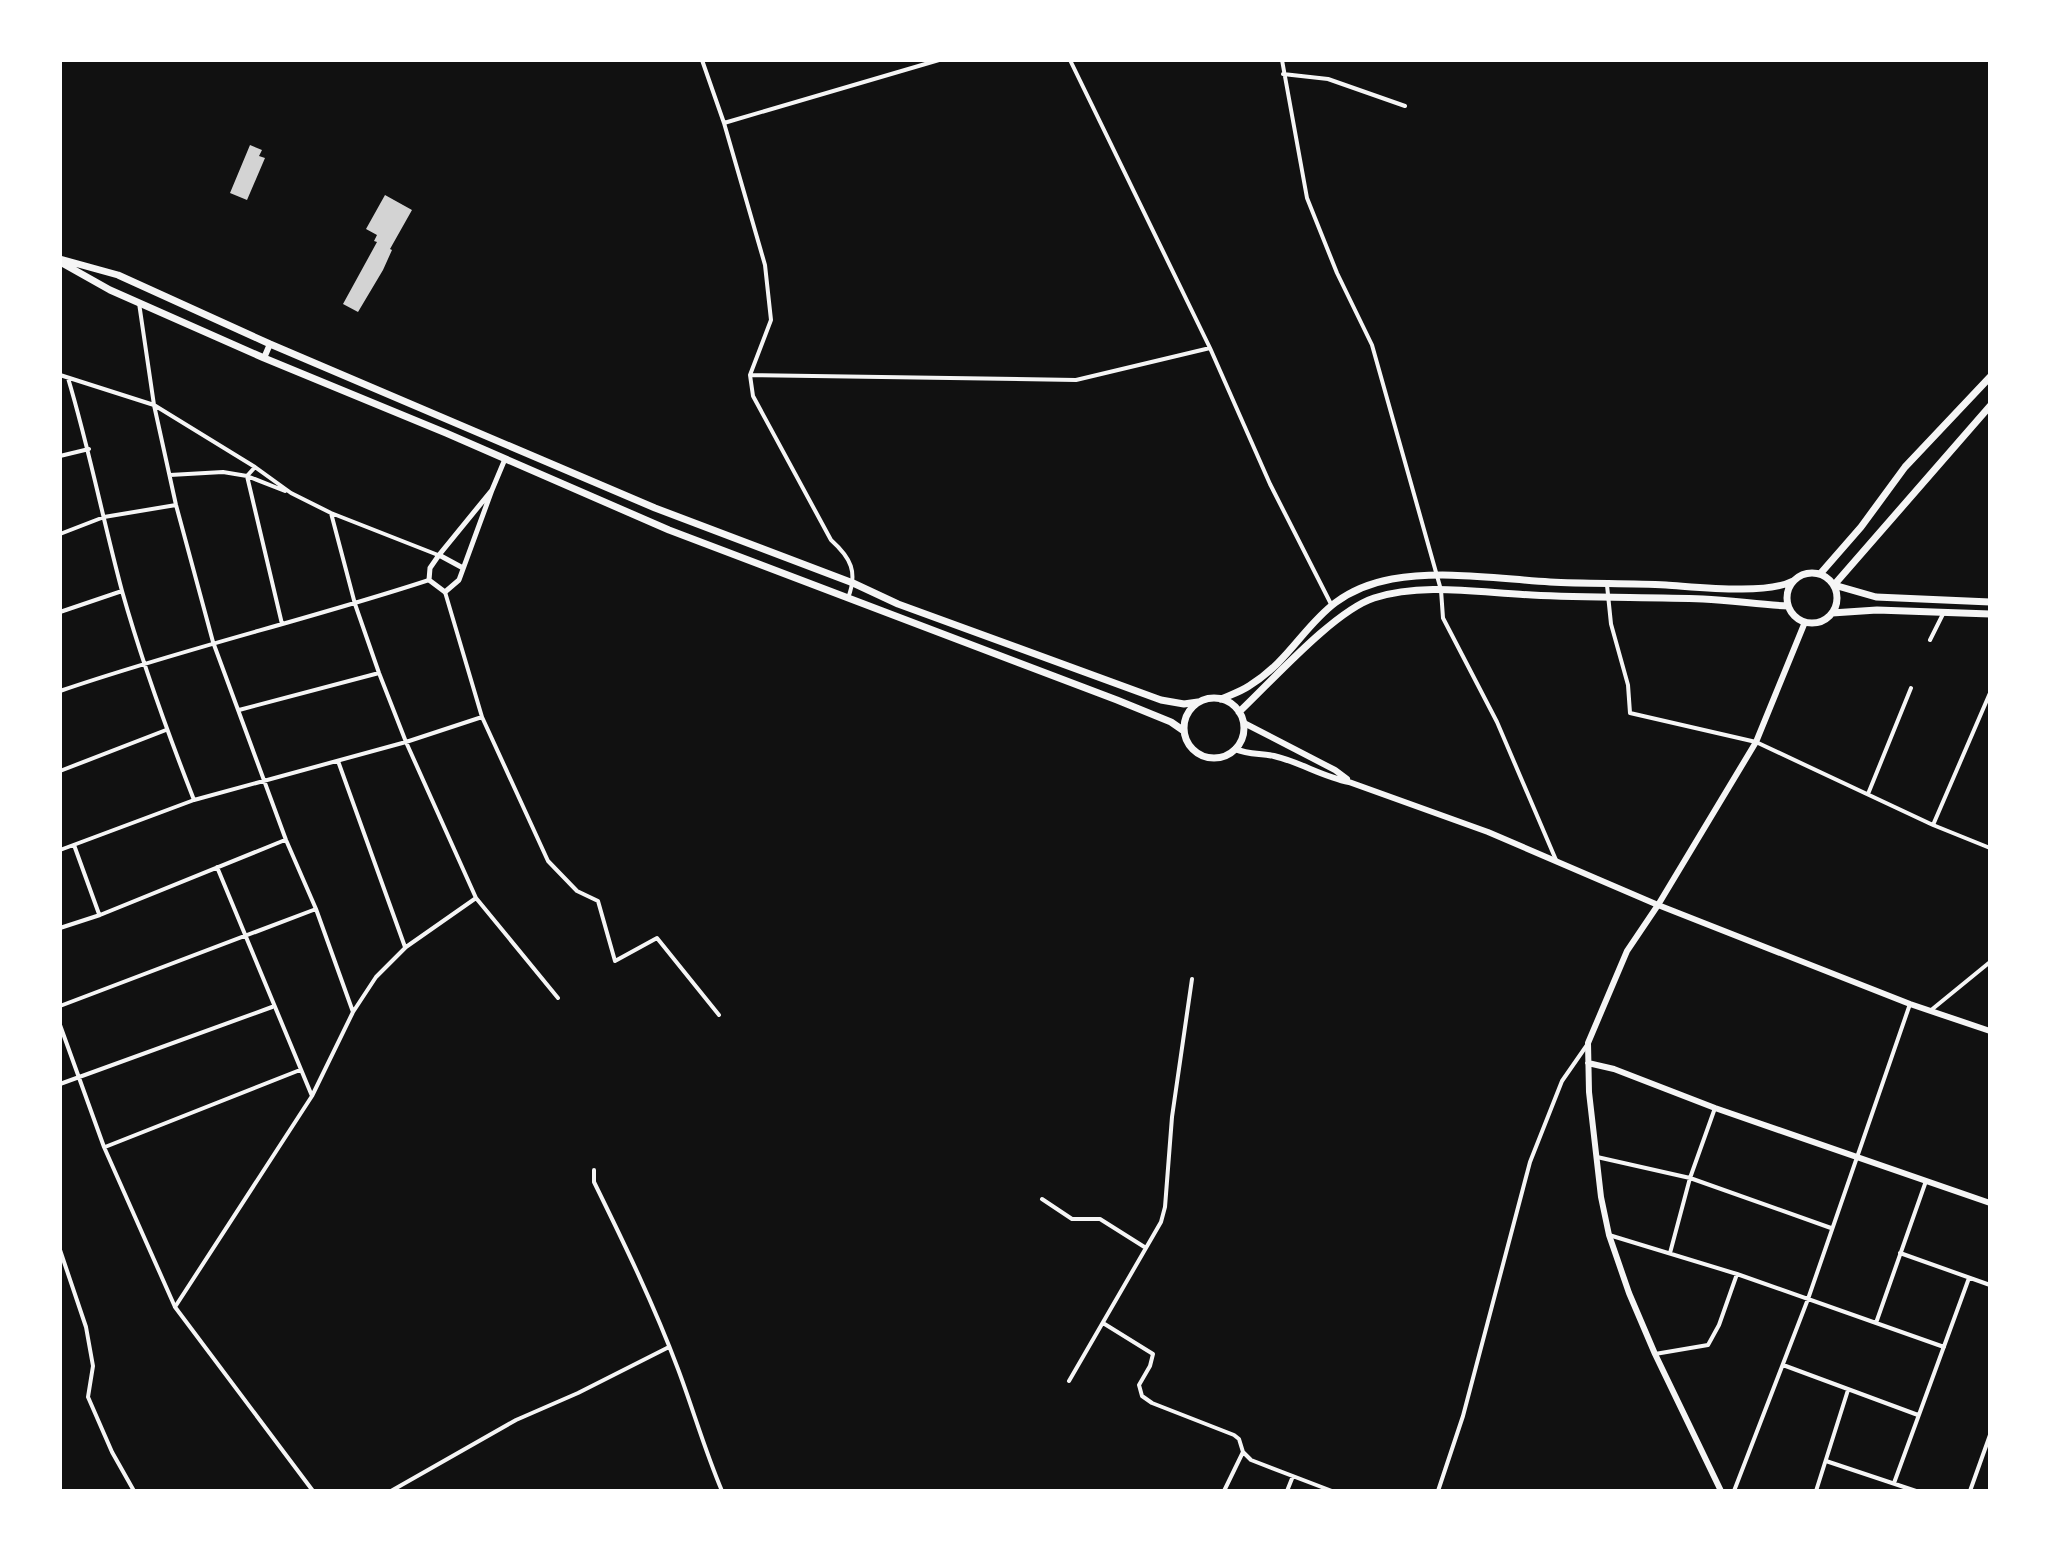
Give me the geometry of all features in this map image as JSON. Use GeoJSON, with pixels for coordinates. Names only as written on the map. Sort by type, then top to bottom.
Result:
{"type":"FeatureCollection","features":[{"type":"Feature","properties":{"kind":"highway"},"geometry":{"type":"LineString","coordinates":[[60,260],[110,290],[669,530],[1138,708],[1184,731]]}},
{"type":"Feature","properties":{"kind":"highway"},"geometry":{"type":"LineString","coordinates":[[60,260],[118,275],[270,344],[655,508],[853,583],[898,604],[1161,700],[1184,704],[1209,698],[1231,703],[1244,723],[1244,732],[1235,749],[1226,756],[1204,757],[1187,742],[1184,731],[1190,710],[1198,702]]}},
{"type":"Feature","properties":{"kind":"highway"},"geometry":{"type":"LineString","coordinates":[[1820,574],[1861,527],[1905,467],[1990,377]]}},
{"type":"Feature","properties":{"kind":"highway"},"geometry":{"type":"LineString","coordinates":[[1834,585],[1990,406]]}},
{"type":"Feature","properties":{"kind":"highway"},"geometry":{"type":"LineString","coordinates":[[1221,699],[1248,687],[1271,669],[1331,604],[1367,585],[1394,579],[1437,575],[1607,585],[1772,587],[1784,586],[1805,573],[1820,574],[1834,585],[1876,597],[1990,602]]}},
{"type":"Feature","properties":{"kind":"highway"},"geometry":{"type":"LineString","coordinates":[[1793,581],[1787,597],[1788,606],[1795,616],[1805,622],[1820,622],[1832,613],[1837,599],[1834,585]]}},
{"type":"Feature","properties":{"kind":"highway"},"geometry":{"type":"LineString","coordinates":[[1239,712],[1335,621],[1354,607],[1374,598],[1399,593],[1441,590],[1704,599],[1788,606]]}},
{"type":"Feature","properties":{"kind":"highway"},"geometry":{"type":"LineString","coordinates":[[1832,613],[1944,611],[1990,614]]}},
{"type":"Feature","properties":{"kind":"main road"},"geometry":{"type":"LineString","coordinates":[[264,358],[270,344]]}},
{"type":"Feature","properties":{"kind":"main road"},"geometry":{"type":"LineString","coordinates":[[1721,1491],[1655,1354],[1609,1235],[1601,1197],[1588,1043],[1627,951],[1756,742],[1805,622]]}},
{"type":"Feature","properties":{"kind":"main road"},"geometry":{"type":"LineString","coordinates":[[1244,723],[1335,770],[1349,782]]}},
{"type":"Feature","properties":{"kind":"main road"},"geometry":{"type":"LineString","coordinates":[[1235,749],[1250,756],[1274,756],[1488,832],[1658,905],[1910,1004],[1990,1031]]}},
{"type":"Feature","properties":{"kind":"main road"},"geometry":{"type":"LineString","coordinates":[[1588,1063],[1614,1069],[1715,1108],[1990,1203]]}},
{"type":"Feature","properties":{"kind":"street"},"geometry":{"type":"LineString","coordinates":[[702,60],[724,123],[765,265],[771,320],[750,375],[753,396],[831,540],[847,554],[853,583],[848,598]]}},
{"type":"Feature","properties":{"kind":"street"},"geometry":{"type":"LineString","coordinates":[[724,123],[939,60]]}},
{"type":"Feature","properties":{"kind":"street"},"geometry":{"type":"LineString","coordinates":[[1070,60],[1210,348],[1270,484],[1331,604]]}},
{"type":"Feature","properties":{"kind":"street"},"geometry":{"type":"LineString","coordinates":[[1282,60],[1307,198],[1337,273],[1372,345],[1441,590],[1443,618],[1497,722],[1557,862]]}},
{"type":"Feature","properties":{"kind":"street"},"geometry":{"type":"LineString","coordinates":[[1283,74],[1328,79],[1405,106]]}},
{"type":"Feature","properties":{"kind":"street"},"geometry":{"type":"LineString","coordinates":[[138,301],[154,405],[176,505],[213,642],[353,1012]]}},
{"type":"Feature","properties":{"kind":"street"},"geometry":{"type":"LineString","coordinates":[[750,375],[1076,380],[1210,348]]}},
{"type":"Feature","properties":{"kind":"street"},"geometry":{"type":"LineString","coordinates":[[60,377],[154,405],[255,467],[291,493]]}},
{"type":"Feature","properties":{"kind":"street"},"geometry":{"type":"LineString","coordinates":[[68,378],[89,449],[122,590],[167,730],[194,800]]}},
{"type":"Feature","properties":{"kind":"street"},"geometry":{"type":"LineString","coordinates":[[60,456],[89,449]]}},
{"type":"Feature","properties":{"kind":"street"},"geometry":{"type":"LineString","coordinates":[[445,592],[459,580],[505,459]]}},
{"type":"Feature","properties":{"kind":"street"},"geometry":{"type":"LineString","coordinates":[[247,476],[255,467]]}},
{"type":"Feature","properties":{"kind":"street"},"geometry":{"type":"LineString","coordinates":[[170,475],[223,472],[247,476],[439,555],[463,568]]}},
{"type":"Feature","properties":{"kind":"street"},"geometry":{"type":"LineString","coordinates":[[247,476],[282,624]]}},
{"type":"Feature","properties":{"kind":"street"},"geometry":{"type":"LineString","coordinates":[[429,580],[430,568],[439,555],[492,490]]}},
{"type":"Feature","properties":{"kind":"street"},"geometry":{"type":"LineString","coordinates":[[60,534],[104,517],[176,505]]}},
{"type":"Feature","properties":{"kind":"street"},"geometry":{"type":"LineString","coordinates":[[331,513],[355,604],[379,673],[406,742],[476,898],[558,998]]}},
{"type":"Feature","properties":{"kind":"street"},"geometry":{"type":"LineString","coordinates":[[60,691],[144,662],[355,604],[429,580]]}},
{"type":"Feature","properties":{"kind":"street"},"geometry":{"type":"LineString","coordinates":[[429,580],[445,592],[482,717],[548,861],[577,891],[598,901],[615,961],[657,938],[719,1015]]}},
{"type":"Feature","properties":{"kind":"street"},"geometry":{"type":"LineString","coordinates":[[1607,585],[1607,598],[1628,685],[1630,713],[1756,742],[1933,825],[1990,848]]}},
{"type":"Feature","properties":{"kind":"street"},"geometry":{"type":"LineString","coordinates":[[60,612],[122,590]]}},
{"type":"Feature","properties":{"kind":"street"},"geometry":{"type":"LineString","coordinates":[[1930,640],[1944,611]]}},
{"type":"Feature","properties":{"kind":"street"},"geometry":{"type":"LineString","coordinates":[[239,710],[379,673]]}},
{"type":"Feature","properties":{"kind":"street"},"geometry":{"type":"LineString","coordinates":[[1868,794],[1911,688]]}},
{"type":"Feature","properties":{"kind":"street"},"geometry":{"type":"LineString","coordinates":[[1933,825],[1990,693]]}},
{"type":"Feature","properties":{"kind":"street"},"geometry":{"type":"LineString","coordinates":[[60,850],[194,800],[406,742],[482,717]]}},
{"type":"Feature","properties":{"kind":"street"},"geometry":{"type":"LineString","coordinates":[[60,771],[167,730]]}},
{"type":"Feature","properties":{"kind":"street"},"geometry":{"type":"LineString","coordinates":[[338,761],[406,947]]}},
{"type":"Feature","properties":{"kind":"street"},"geometry":{"type":"LineString","coordinates":[[60,928],[286,840]]}},
{"type":"Feature","properties":{"kind":"street"},"geometry":{"type":"LineString","coordinates":[[74,845],[100,915]]}},
{"type":"Feature","properties":{"kind":"street"},"geometry":{"type":"LineString","coordinates":[[217,867],[312,1096]]}},
{"type":"Feature","properties":{"kind":"street"},"geometry":{"type":"LineString","coordinates":[[175,1307],[312,1096],[353,1012],[376,977],[406,947],[476,898]]}},
{"type":"Feature","properties":{"kind":"street"},"geometry":{"type":"LineString","coordinates":[[60,1006],[316,909]]}},
{"type":"Feature","properties":{"kind":"street"},"geometry":{"type":"LineString","coordinates":[[1930,1011],[1990,962]]}},
{"type":"Feature","properties":{"kind":"street"},"geometry":{"type":"LineString","coordinates":[[1069,1381],[1158,1230],[1165,1207],[1172,1117],[1192,979]]}},
{"type":"Feature","properties":{"kind":"street"},"geometry":{"type":"LineString","coordinates":[[1734,1491],[1808,1299],[1910,1004]]}},
{"type":"Feature","properties":{"kind":"street"},"geometry":{"type":"LineString","coordinates":[[60,1084],[273,1007]]}},
{"type":"Feature","properties":{"kind":"street"},"geometry":{"type":"LineString","coordinates":[[60,1025],[104,1147],[175,1307],[312,1490],[305,1491]]}},
{"type":"Feature","properties":{"kind":"street"},"geometry":{"type":"LineString","coordinates":[[1438,1491],[1463,1416],[1530,1162],[1562,1081],[1588,1043]]}},
{"type":"Feature","properties":{"kind":"street"},"geometry":{"type":"LineString","coordinates":[[104,1147],[300,1070]]}},
{"type":"Feature","properties":{"kind":"street"},"geometry":{"type":"LineString","coordinates":[[1670,1253],[1690,1178],[1715,1108]]}},
{"type":"Feature","properties":{"kind":"street"},"geometry":{"type":"LineString","coordinates":[[1597,1157],[1690,1178],[1831,1228]]}},
{"type":"Feature","properties":{"kind":"street"},"geometry":{"type":"LineString","coordinates":[[594,1170],[594,1182],[643,1284],[722,1491]]}},
{"type":"Feature","properties":{"kind":"street"},"geometry":{"type":"LineString","coordinates":[[1876,1323],[1926,1181]]}},
{"type":"Feature","properties":{"kind":"street"},"geometry":{"type":"LineString","coordinates":[[1042,1199],[1072,1219],[1100,1219],[1146,1248]]}},
{"type":"Feature","properties":{"kind":"street"},"geometry":{"type":"LineString","coordinates":[[1609,1235],[1737,1274],[1944,1347]]}},
{"type":"Feature","properties":{"kind":"street"},"geometry":{"type":"LineString","coordinates":[[60,1250],[86,1327],[93,1366],[88,1397],[112,1452],[134,1491]]}},
{"type":"Feature","properties":{"kind":"street"},"geometry":{"type":"LineString","coordinates":[[1900,1253],[1990,1285]]}},
{"type":"Feature","properties":{"kind":"street"},"geometry":{"type":"LineString","coordinates":[[1655,1354],[1708,1345],[1719,1325],[1737,1274]]}},
{"type":"Feature","properties":{"kind":"street"},"geometry":{"type":"LineString","coordinates":[[1894,1483],[1969,1278]]}},
{"type":"Feature","properties":{"kind":"street"},"geometry":{"type":"LineString","coordinates":[[1103,1323],[1153,1354],[1139,1385],[1142,1396],[1152,1403],[1234,1435],[1251,1460],[1332,1491]]}},
{"type":"Feature","properties":{"kind":"street"},"geometry":{"type":"LineString","coordinates":[[391,1491],[516,1420],[669,1347]]}},
{"type":"Feature","properties":{"kind":"street"},"geometry":{"type":"LineString","coordinates":[[1783,1365],[1918,1415]]}},
{"type":"Feature","properties":{"kind":"street"},"geometry":{"type":"LineString","coordinates":[[1816,1491],[1848,1390]]}},
{"type":"Feature","properties":{"kind":"street"},"geometry":{"type":"LineString","coordinates":[[1970,1491],[1990,1436]]}},
{"type":"Feature","properties":{"kind":"street"},"geometry":{"type":"LineString","coordinates":[[1224,1491],[1243,1452]]}},
{"type":"Feature","properties":{"kind":"street"},"geometry":{"type":"LineString","coordinates":[[1826,1461],[1916,1491]]}},
{"type":"Feature","properties":{"kind":"street"},"geometry":{"type":"LineString","coordinates":[[1287,1491],[1293,1476]]}},
{"type":"Feature","properties":{"kind":"building"},"geometry":{"type":"Polygon","coordinates":[[[250,145],[262,150],[259,156],[265,158],[247,200],[230,193],[250,145]]]}},
{"type":"Feature","properties":{"kind":"building"},"geometry":{"type":"Polygon","coordinates":[[[385,195],[412,210],[390,249],[383,270],[358,312],[343,304],[377,242],[374,241],[377,235],[366,229],[385,195]]]}}]}
